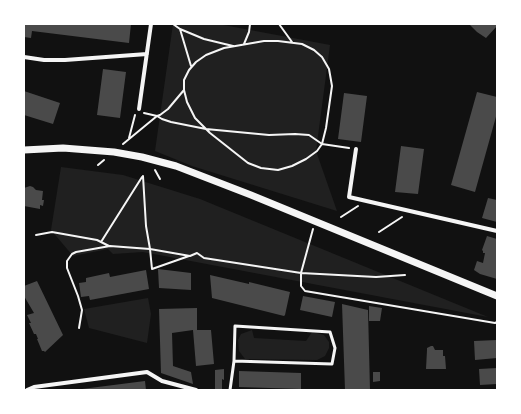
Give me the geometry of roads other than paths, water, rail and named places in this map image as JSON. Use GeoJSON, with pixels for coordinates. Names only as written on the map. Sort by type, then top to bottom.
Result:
{"type":"FeatureCollection","features":[{"type":"Feature","properties":{"kind":"street"},"geometry":{"type":"LineString","coordinates":[[137,110],[151,24]]}},
{"type":"Feature","properties":{"kind":"street"},"geometry":{"type":"LineString","coordinates":[[24,57],[44,60],[65,60],[147,54]]}},
{"type":"Feature","properties":{"kind":"street"},"geometry":{"type":"LineString","coordinates":[[24,150],[63,148],[93,149],[119,152],[176,166],[497,296]]}},
{"type":"Feature","properties":{"kind":"street"},"geometry":{"type":"LineString","coordinates":[[356,148],[349,197],[365,202],[411,210],[497,231]]}},
{"type":"Feature","properties":{"kind":"street"},"geometry":{"type":"LineString","coordinates":[[27,390],[34,387],[147,372],[162,381],[196,390]]}},
{"type":"Feature","properties":{"kind":"lane"},"geometry":{"type":"LineString","coordinates":[[230,390],[234,361],[235,326],[330,332],[335,348],[332,364],[234,361]]}}]}
